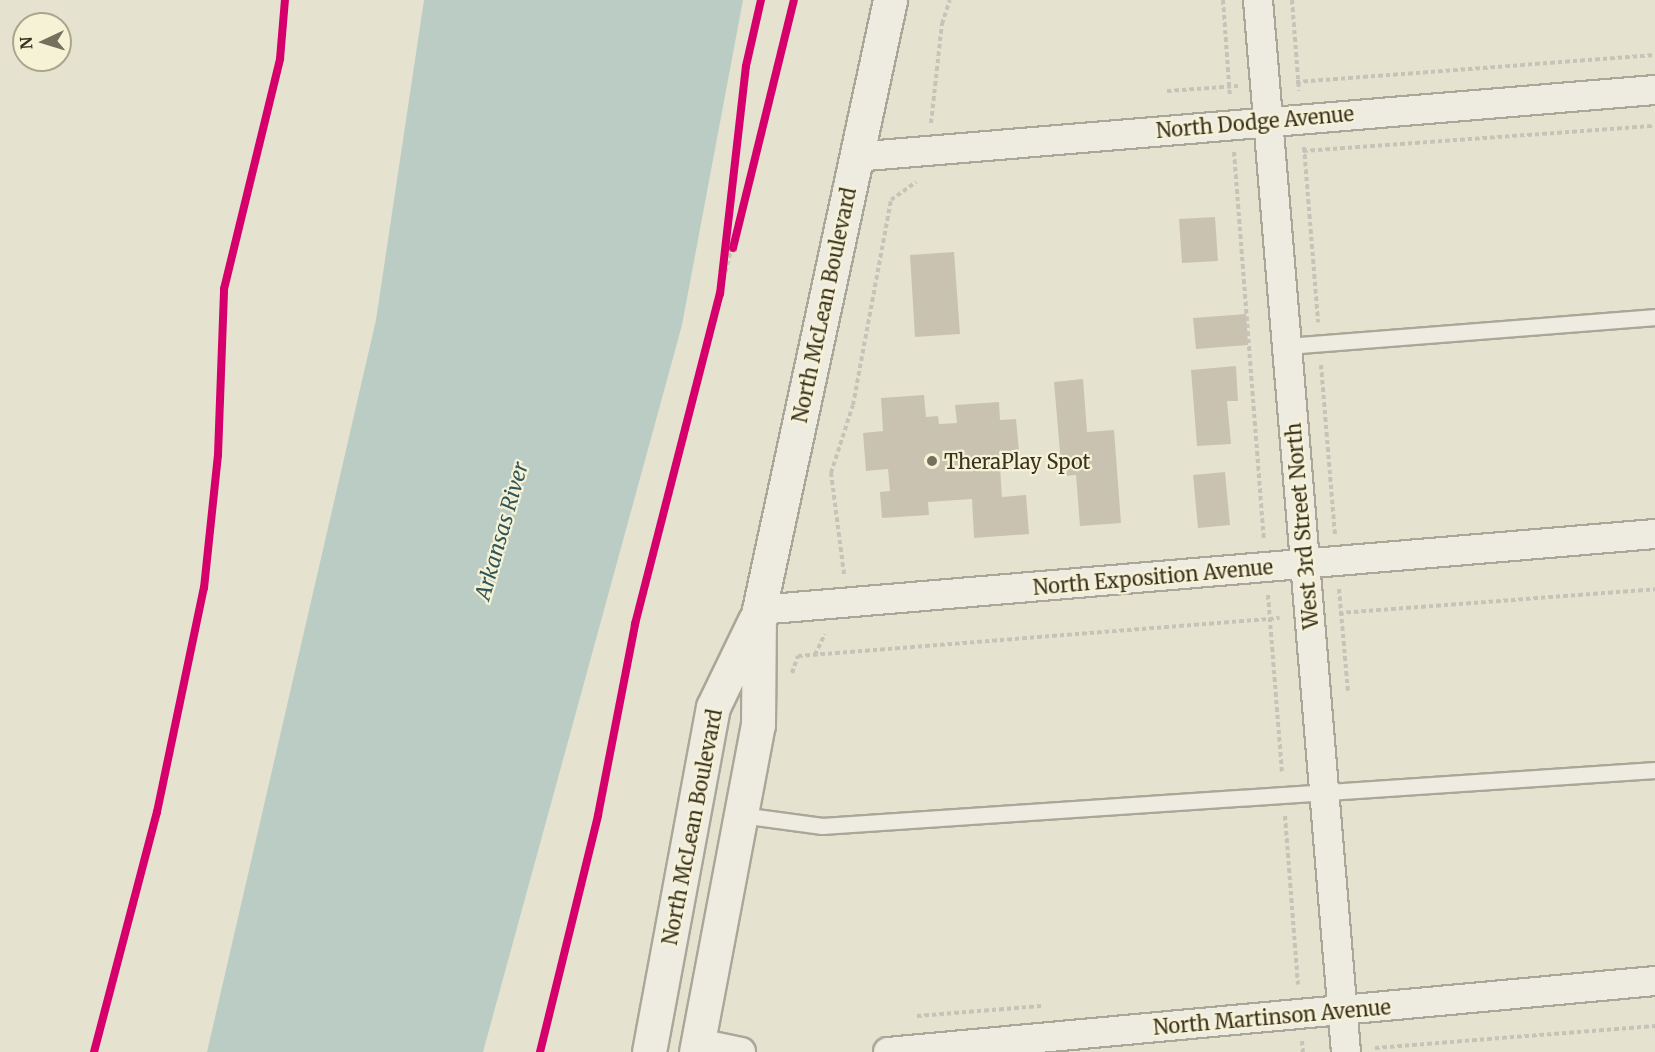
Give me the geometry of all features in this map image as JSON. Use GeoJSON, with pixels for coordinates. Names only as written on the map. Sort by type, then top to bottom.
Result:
{"type":"FeatureCollection","features":[{"type":"Feature","properties":{"kind":"main road"},"geometry":{"type":"LineString","coordinates":[[872,0],[878,56]]}},
{"type":"Feature","properties":{"kind":"main road","name":"North McLean Boulevard"},"geometry":{"type":"LineString","coordinates":[[697,1048],[758,725],[759,610],[890,0]]}},
{"type":"Feature","properties":{"kind":"main road","name":"North McLean Boulevard"},"geometry":{"type":"LineString","coordinates":[[649,1052],[713,707],[759,610]]}},
{"type":"Feature","properties":{"kind":"street","name":"West 3rd Street North"},"geometry":{"type":"LineString","coordinates":[[1258,0],[1346,1051]]}},
{"type":"Feature","properties":{"kind":"street","name":"North Dodge Avenue"},"geometry":{"type":"LineString","coordinates":[[855,157],[1655,90]]}},
{"type":"Feature","properties":{"kind":"street","name":"North Exposition Avenue"},"geometry":{"type":"LineString","coordinates":[[759,610],[1655,534]]}},
{"type":"Feature","properties":{"kind":"street","name":"North Martinson Avenue"},"geometry":{"type":"LineString","coordinates":[[888,1052],[1655,981]]}},
{"type":"Feature","properties":{"kind":"street"},"geometry":{"type":"LineString","coordinates":[[697,1048],[741,1052]]}},
{"type":"Feature","properties":{"kind":"lane"},"geometry":{"type":"LineString","coordinates":[[1288,346],[1655,317]]}},
{"type":"Feature","properties":{"kind":"lane"},"geometry":{"type":"LineString","coordinates":[[741,815],[822,826],[1284,799],[1655,770]]}},
{"type":"Feature","properties":{"kind":"path"},"geometry":{"type":"LineString","coordinates":[[94,1052],[157,812],[204,588],[218,455],[224,289],[280,59],[285,0]]}},
{"type":"Feature","properties":{"kind":"path"},"geometry":{"type":"LineString","coordinates":[[720,294],[794,0]]}},
{"type":"Feature","properties":{"kind":"path"},"geometry":{"type":"LineString","coordinates":[[815,655],[847,590],[831,473],[853,405],[891,200],[918,180],[925,151],[950,0]]}},
{"type":"Feature","properties":{"kind":"path"},"geometry":{"type":"LineString","coordinates":[[1223,0],[1303,1052]]}},
{"type":"Feature","properties":{"kind":"path"},"geometry":{"type":"LineString","coordinates":[[1292,0],[1349,704]]}},
{"type":"Feature","properties":{"kind":"path"},"geometry":{"type":"LineString","coordinates":[[1167,91],[1655,55]]}},
{"type":"Feature","properties":{"kind":"path"},"geometry":{"type":"LineString","coordinates":[[718,305],[731,203]]}},
{"type":"Feature","properties":{"kind":"path"},"geometry":{"type":"LineString","coordinates":[[789,680],[798,656],[1655,589]]}},
{"type":"Feature","properties":{"kind":"path"},"geometry":{"type":"LineString","coordinates":[[1373,1008],[1376,1050]]}},
{"type":"Feature","properties":{"kind":"path"},"geometry":{"type":"LineString","coordinates":[[1346,1051],[1655,1026]]}},
{"type":"Feature","properties":{"kind":"water","name":"Arkansas River"},"geometry":{"type":"Polygon","coordinates":[[[424,0],[743,0],[682,325],[483,1052],[207,1052],[376,320],[424,0]]]}},
{"type":"Feature","properties":{"kind":"building"},"geometry":{"type":"Polygon","coordinates":[[[1215,217],[1218,261],[1182,263],[1179,219],[1215,217]]]}},
{"type":"Feature","properties":{"kind":"building"},"geometry":{"type":"Polygon","coordinates":[[[954,252],[960,334],[915,337],[910,255],[954,252]]]}},
{"type":"Feature","properties":{"kind":"building"},"geometry":{"type":"Polygon","coordinates":[[[1246,314],[1248,345],[1196,349],[1193,318],[1246,314]]]}},
{"type":"Feature","properties":{"kind":"building"},"geometry":{"type":"Polygon","coordinates":[[[1236,366],[1238,401],[1227,401],[1231,444],[1197,446],[1191,370],[1236,366]]]}},
{"type":"Feature","properties":{"kind":"building"},"geometry":{"type":"Polygon","coordinates":[[[1083,379],[1087,432],[1114,430],[1121,523],[1080,526],[1076,475],[1062,476],[1054,382],[1083,379]]]}},
{"type":"Feature","properties":{"kind":"building","name":"TheraPlay Spot"},"geometry":{"type":"Polygon","coordinates":[[[924,395],[926,417],[938,416],[939,424],[957,423],[955,405],[999,402],[1000,420],[1016,419],[1019,451],[999,452],[1002,497],[1026,495],[1029,534],[974,538],[972,499],[928,502],[929,515],[882,518],[880,492],[890,491],[888,469],[866,471],[863,433],[883,431],[881,398],[924,395]]]}},
{"type":"Feature","properties":{"kind":"building"},"geometry":{"type":"Polygon","coordinates":[[[1225,472],[1230,525],[1198,528],[1193,475],[1225,472]]]}},
{"type":"Feature","properties":{"kind":"cycle path"},"geometry":{"type":"LineString","coordinates":[[94,1052],[157,812],[204,588],[218,455],[224,289],[280,59],[285,0]]}},
{"type":"Feature","properties":{"kind":"cycle path"},"geometry":{"type":"LineString","coordinates":[[540,1052],[598,815],[635,624],[720,294],[746,66],[761,0]]}},
{"type":"Feature","properties":{"kind":"cycle path"},"geometry":{"type":"LineString","coordinates":[[733,248],[794,0]]}},
{"type":"Feature","properties":{"kind":"place","name":"TheraPlay Spot"},"geometry":{"type":"Point","coordinates":[932,461]}}]}
